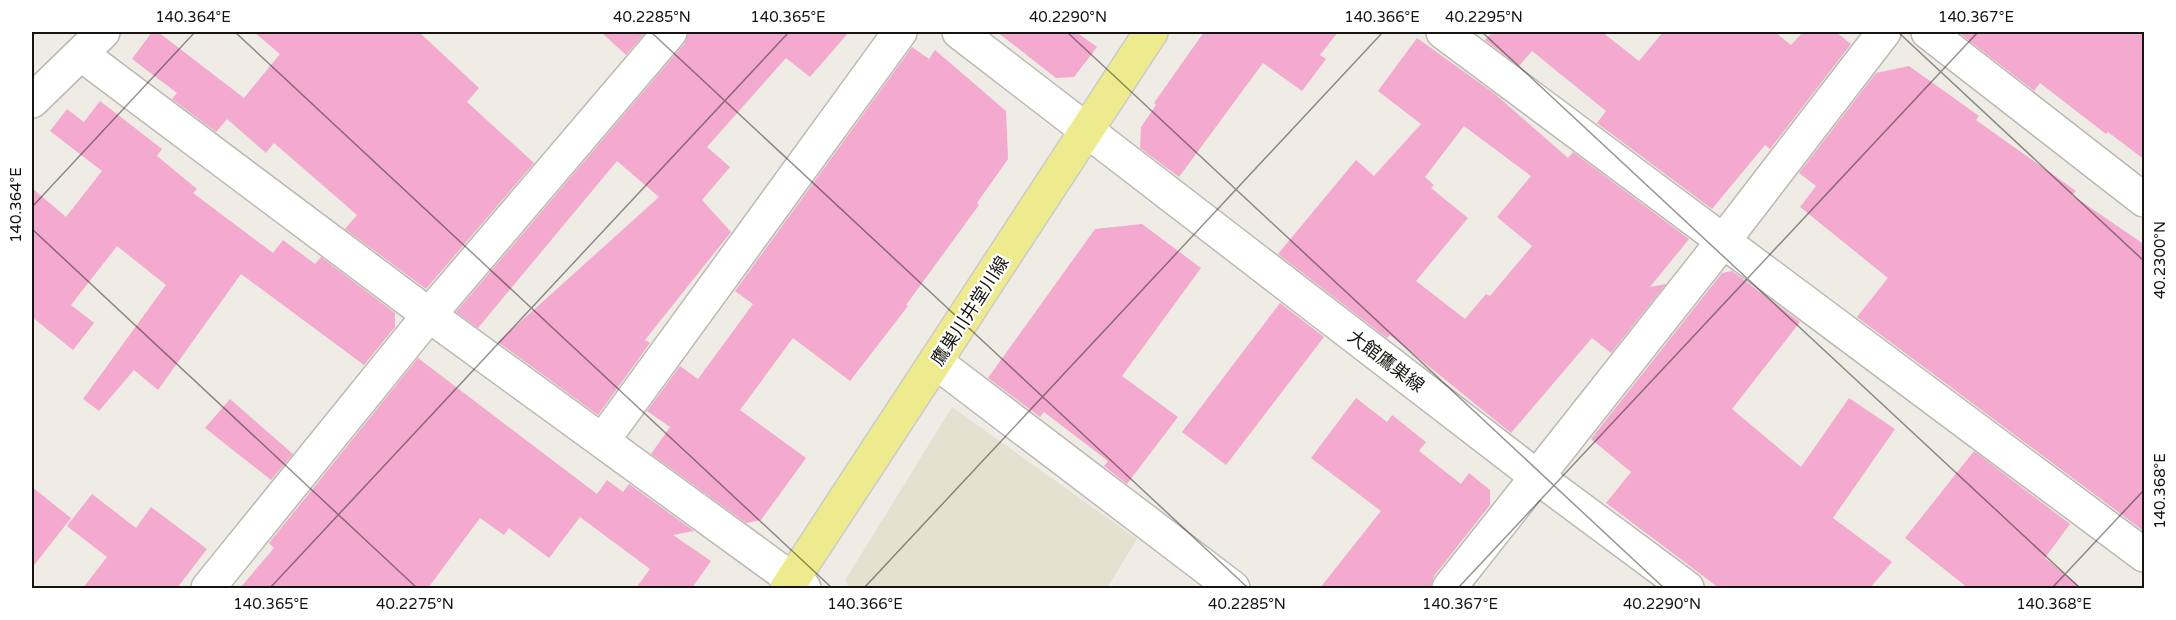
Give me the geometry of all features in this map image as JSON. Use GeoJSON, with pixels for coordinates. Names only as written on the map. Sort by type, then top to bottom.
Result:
{"type":"FeatureCollection","features":[{"type":"Feature","properties":{"kind":"main road","name":"鷹巣川井堂川線"},"geometry":{"type":"LineString","coordinates":[[795,585],[936,362],[1151,32]]}},
{"type":"Feature","properties":{"kind":"street"},"geometry":{"type":"LineString","coordinates":[[208,588],[429,315],[670,32]]}},
{"type":"Feature","properties":{"kind":"street"},"geometry":{"type":"LineString","coordinates":[[603,440],[900,32]]}},
{"type":"Feature","properties":{"kind":"street","name":"大館鷹巣線"},"geometry":{"type":"LineString","coordinates":[[959,32],[1536,476],[1687,588]]}},
{"type":"Feature","properties":{"kind":"street"},"geometry":{"type":"LineString","coordinates":[[1443,32],[2145,555]]}},
{"type":"Feature","properties":{"kind":"street"},"geometry":{"type":"LineString","coordinates":[[1449,588],[1724,240],[1884,32]]}},
{"type":"Feature","properties":{"kind":"street"},"geometry":{"type":"LineString","coordinates":[[1928,32],[2145,200]]}},
{"type":"Feature","properties":{"kind":"street"},"geometry":{"type":"LineString","coordinates":[[32,101],[92,43],[429,315],[603,440],[795,585]]}},
{"type":"Feature","properties":{"kind":"street"},"geometry":{"type":"LineString","coordinates":[[936,362],[1233,588]]}},
{"type":"Feature","properties":{"kind":"shaded area"},"geometry":{"type":"Polygon","coordinates":[[[952,407],[1137,539],[1107,588],[848,588],[846,579],[952,407]]]}},
{"type":"Feature","properties":{"kind":"building"},"geometry":{"type":"Polygon","coordinates":[[[152,32],[158,32],[244,98],[280,54],[254,32],[419,32],[479,88],[467,102],[534,163],[426,289],[345,229],[357,215],[274,143],[266,153],[227,119],[216,132],[172,99],[177,93],[132,59],[152,32]]]}},
{"type":"Feature","properties":{"kind":"building"},"geometry":{"type":"Polygon","coordinates":[[[601,32],[646,32],[626,55],[601,32]]]}},
{"type":"Feature","properties":{"kind":"building"},"geometry":{"type":"Polygon","coordinates":[[[688,32],[849,32],[810,77],[786,58],[707,147],[730,167],[702,200],[731,232],[645,340],[650,343],[598,415],[498,342],[659,197],[617,161],[478,328],[456,312],[684,44],[688,32]]]}},
{"type":"Feature","properties":{"kind":"building"},"geometry":{"type":"Polygon","coordinates":[[[997,32],[1076,32],[1097,47],[1074,77],[1056,78],[997,32]]]}},
{"type":"Feature","properties":{"kind":"building"},"geometry":{"type":"Polygon","coordinates":[[[1204,32],[1338,32],[1320,55],[1326,59],[1302,91],[1263,63],[1179,177],[1140,148],[1141,127],[1156,105],[1154,103],[1204,32]]]}},
{"type":"Feature","properties":{"kind":"building"},"geometry":{"type":"Polygon","coordinates":[[[1493,32],[1602,32],[1639,61],[1663,32],[1775,32],[1791,45],[1803,32],[1836,32],[1851,44],[1770,149],[1765,145],[1712,209],[1597,123],[1606,111],[1532,51],[1519,66],[1485,40],[1493,32]]]}},
{"type":"Feature","properties":{"kind":"building"},"geometry":{"type":"Polygon","coordinates":[[[1958,32],[2145,32],[2145,160],[2108,132],[2106,134],[2040,83],[2034,91],[1958,32]]]}},
{"type":"Feature","properties":{"kind":"building"},"geometry":{"type":"Polygon","coordinates":[[[1417,38],[1495,94],[1568,158],[1573,152],[1689,239],[1650,287],[1666,284],[1611,353],[1592,338],[1511,433],[1390,335],[1387,338],[1278,254],[1356,160],[1374,176],[1421,124],[1378,91],[1417,38]],[[1464,126],[1425,177],[1434,185],[1431,188],[1468,218],[1416,281],[1465,319],[1486,294],[1490,296],[1532,246],[1497,217],[1531,176],[1464,126]]]}},
{"type":"Feature","properties":{"kind":"building"},"geometry":{"type":"Polygon","coordinates":[[[912,47],[929,59],[935,50],[1006,111],[1008,159],[977,203],[979,205],[906,305],[908,306],[850,381],[793,338],[740,410],[806,458],[761,520],[746,523],[651,454],[670,427],[647,411],[680,366],[698,379],[753,304],[735,291],[912,47]]]}},
{"type":"Feature","properties":{"kind":"building"},"geometry":{"type":"Polygon","coordinates":[[[1909,66],[1979,116],[1976,120],[2076,191],[2072,195],[2145,245],[2145,532],[1857,317],[1888,278],[1800,207],[1816,186],[1799,173],[1876,73],[1909,66]]]}},
{"type":"Feature","properties":{"kind":"building"},"geometry":{"type":"Polygon","coordinates":[[[100,101],[162,149],[157,156],[197,189],[193,193],[273,253],[283,240],[315,264],[321,257],[395,313],[395,327],[364,365],[241,274],[158,390],[134,370],[99,411],[83,399],[166,285],[117,246],[71,305],[94,323],[73,350],[32,317],[32,188],[66,217],[102,171],[50,131],[67,109],[84,122],[100,101]]]}},
{"type":"Feature","properties":{"kind":"building"},"geometry":{"type":"Polygon","coordinates":[[[1142,224],[1201,268],[1122,376],[1178,417],[1127,484],[1104,466],[1108,461],[1044,412],[1040,417],[988,378],[1095,229],[1142,224]]]}},
{"type":"Feature","properties":{"kind":"building"},"geometry":{"type":"Polygon","coordinates":[[[1732,271],[1800,322],[1732,409],[1801,467],[1849,398],[1895,429],[1833,518],[1892,562],[1870,588],[1719,588],[1606,503],[1631,472],[1591,439],[1722,273],[1732,271]]]}},
{"type":"Feature","properties":{"kind":"building"},"geometry":{"type":"Polygon","coordinates":[[[1280,303],[1324,337],[1226,465],[1182,432],[1280,303]]]}},
{"type":"Feature","properties":{"kind":"building"},"geometry":{"type":"Polygon","coordinates":[[[418,358],[597,494],[607,480],[623,492],[629,484],[694,531],[673,535],[711,561],[692,588],[636,588],[650,569],[580,517],[549,558],[509,528],[504,535],[480,518],[428,588],[240,588],[274,548],[269,543],[418,358]]]}},
{"type":"Feature","properties":{"kind":"building"},"geometry":{"type":"Polygon","coordinates":[[[1356,398],[1387,422],[1392,415],[1426,442],[1419,451],[1461,484],[1469,473],[1490,490],[1490,505],[1434,576],[1431,588],[1320,588],[1381,511],[1311,458],[1356,398]]]}},
{"type":"Feature","properties":{"kind":"building"},"geometry":{"type":"Polygon","coordinates":[[[230,399],[293,454],[271,480],[205,428],[230,399]]]}},
{"type":"Feature","properties":{"kind":"building"},"geometry":{"type":"Polygon","coordinates":[[[1974,451],[2070,524],[2045,558],[2082,588],[1968,588],[1905,538],[1974,451]]]}},
{"type":"Feature","properties":{"kind":"building"},"geometry":{"type":"Polygon","coordinates":[[[32,487],[71,518],[32,568],[32,487]]]}},
{"type":"Feature","properties":{"kind":"building"},"geometry":{"type":"Polygon","coordinates":[[[92,494],[136,528],[151,507],[207,549],[177,588],[83,588],[107,557],[67,526],[92,494]]]}}]}
